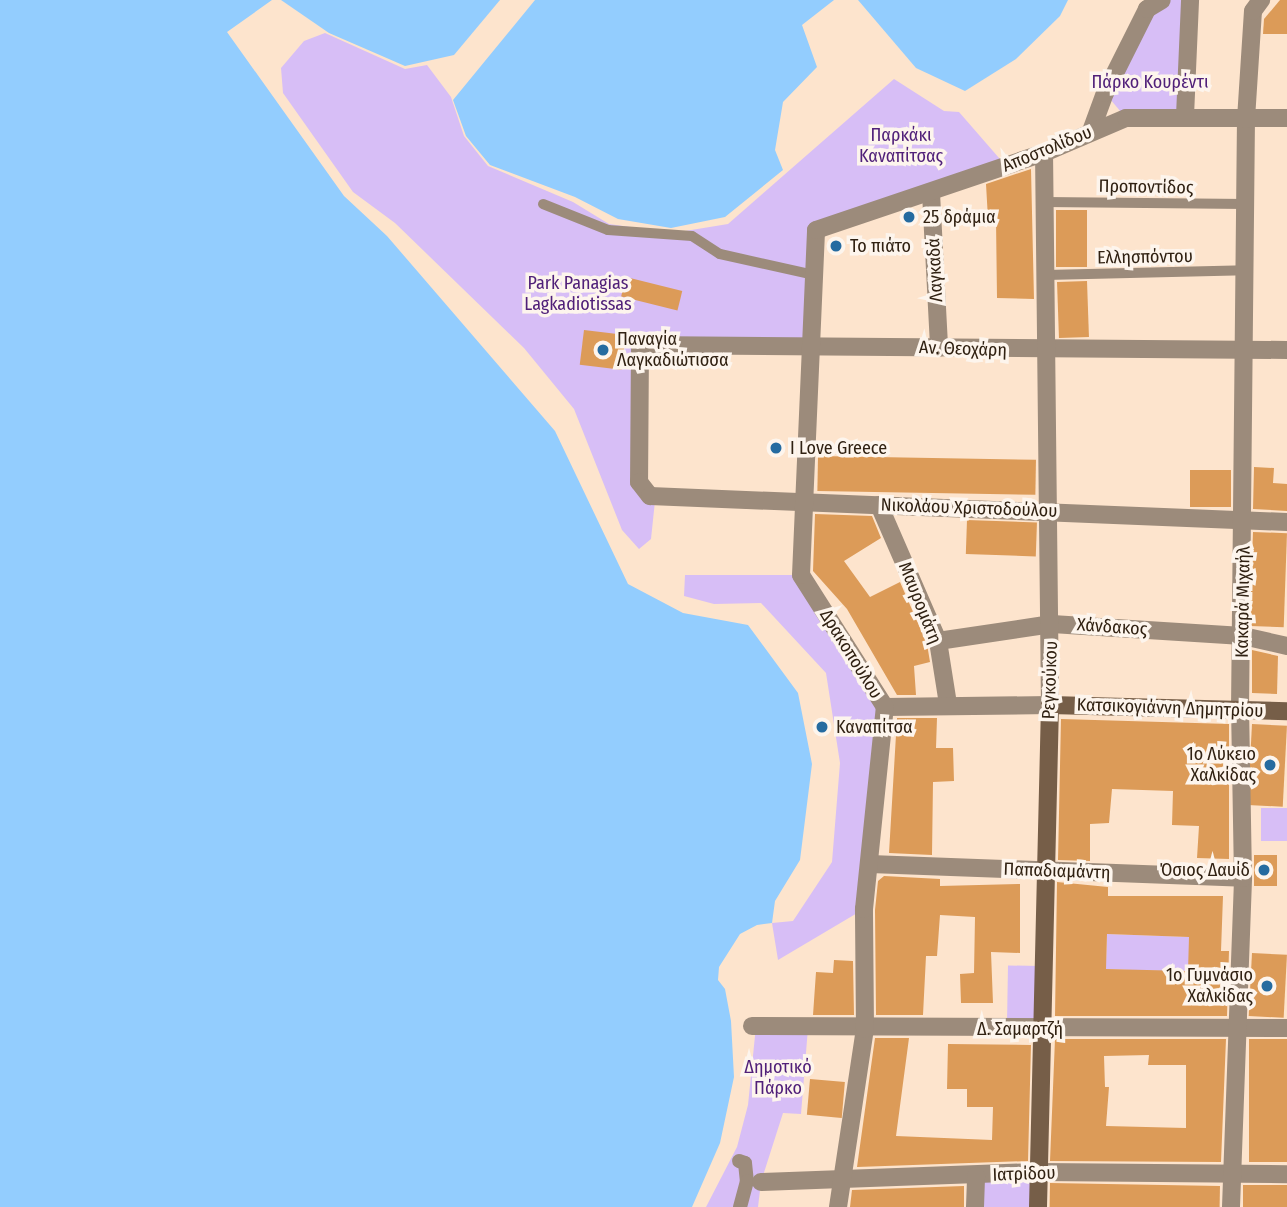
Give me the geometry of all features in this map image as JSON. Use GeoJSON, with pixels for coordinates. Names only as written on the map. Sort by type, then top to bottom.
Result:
{"type":"FeatureCollection","features":[{"type":"Feature","properties":{"kind":"main road","name":"Κατσικογιάννη Δημητρίου"},"geometry":{"type":"LineString","coordinates":[[1050,705],[1287,711]]}},
{"type":"Feature","properties":{"kind":"main road","name":"Ρεγκούκου"},"geometry":{"type":"LineString","coordinates":[[1038,1207],[1050,705]]}},
{"type":"Feature","properties":{"kind":"street"},"geometry":{"type":"LineString","coordinates":[[1091,131],[1105,93],[1147,9],[1162,0]]}},
{"type":"Feature","properties":{"kind":"street"},"geometry":{"type":"LineString","coordinates":[[1185,117],[1190,0]]}},
{"type":"Feature","properties":{"kind":"street","name":"Κακαρά Μιχαήλ"},"geometry":{"type":"LineString","coordinates":[[1231,1207],[1243,878],[1240,710],[1243,636],[1247,119],[1253,11],[1261,0]]}},
{"type":"Feature","properties":{"kind":"street","name":"Αποστολίδου"},"geometry":{"type":"LineString","coordinates":[[816,230],[1044,153],[1126,118],[1287,118]]}},
{"type":"Feature","properties":{"kind":"street","name":"Ρεγκούκου"},"geometry":{"type":"LineString","coordinates":[[1044,153],[1052,624],[1050,705]]}},
{"type":"Feature","properties":{"kind":"street","name":"Λαγκαδά"},"geometry":{"type":"LineString","coordinates":[[931,193],[939,348]]}},
{"type":"Feature","properties":{"kind":"street","name":"Δρακοπούλου"},"geometry":{"type":"LineString","coordinates":[[816,230],[802,502],[801,575],[885,707],[864,909],[865,1029],[838,1207]]}},
{"type":"Feature","properties":{"kind":"street","name":"Αν. Θεοχάρη"},"geometry":{"type":"LineString","coordinates":[[645,489],[640,345],[1047,351],[1287,350]]}},
{"type":"Feature","properties":{"kind":"street","name":"Νικολάου Χριστοδούλου"},"geometry":{"type":"LineString","coordinates":[[645,489],[802,502],[1287,522]]}},
{"type":"Feature","properties":{"kind":"street","name":"Μαυρομάτη"},"geometry":{"type":"LineString","coordinates":[[879,505],[937,641],[948,705]]}},
{"type":"Feature","properties":{"kind":"street","name":"Χάνδακος"},"geometry":{"type":"LineString","coordinates":[[937,641],[1052,624],[1243,636],[1287,646]]}},
{"type":"Feature","properties":{"kind":"street","name":"Κατσικογιάννη Δημητρίου"},"geometry":{"type":"LineString","coordinates":[[885,707],[1050,705]]}},
{"type":"Feature","properties":{"kind":"street","name":"Παπαδιαμάντη"},"geometry":{"type":"LineString","coordinates":[[870,864],[1243,878]]}},
{"type":"Feature","properties":{"kind":"street","name":"Δ. Σαμαρτζή"},"geometry":{"type":"LineString","coordinates":[[752,1026],[865,1029],[1287,1028]]}},
{"type":"Feature","properties":{"kind":"street"},"geometry":{"type":"LineString","coordinates":[[739,1161],[745,1163],[754,1181],[740,1207]]}},
{"type":"Feature","properties":{"kind":"street","name":"Ιατρίδου"},"geometry":{"type":"LineString","coordinates":[[754,1181],[841,1182],[1040,1172],[1287,1174]]}},
{"type":"Feature","properties":{"kind":"street"},"geometry":{"type":"LineString","coordinates":[[975,1207],[976,1176]]}},
{"type":"Feature","properties":{"kind":"lane","name":"Προποντίδος"},"geometry":{"type":"LineString","coordinates":[[1045,202],[1246,204]]}},
{"type":"Feature","properties":{"kind":"lane"},"geometry":{"type":"LineString","coordinates":[[544,204],[607,230],[692,236],[720,254],[814,275]]}},
{"type":"Feature","properties":{"kind":"lane","name":"Ελλησπόντου"},"geometry":{"type":"LineString","coordinates":[[1046,275],[1245,270]]}},
{"type":"Feature","properties":{"kind":"green space","name":"Πάρκο Κουρέντι"},"geometry":{"type":"Polygon","coordinates":[[[1162,0],[1190,0],[1185,116],[1126,118],[1105,93],[1162,0]]]}},
{"type":"Feature","properties":{"kind":"green space","name":"Park Panagias Lagkadiotissas"},"geometry":{"type":"Polygon","coordinates":[[[325,33],[405,69],[427,65],[451,97],[464,136],[488,166],[573,202],[609,224],[673,233],[728,224],[894,79],[944,111],[959,112],[1006,166],[816,230],[812,346],[640,345],[639,482],[655,501],[651,539],[639,549],[622,530],[574,409],[524,348],[395,223],[353,192],[283,93],[281,68],[304,41],[325,33]]]}},
{"type":"Feature","properties":{"kind":"green space"},"geometry":{"type":"Polygon","coordinates":[[[685,575],[801,575],[885,707],[864,909],[778,960],[772,923],[793,921],[832,862],[840,763],[826,673],[761,603],[714,604],[684,596],[685,575]]]}},
{"type":"Feature","properties":{"kind":"green space"},"geometry":{"type":"Polygon","coordinates":[[[1261,808],[1287,808],[1287,841],[1261,841],[1261,808]]]}},
{"type":"Feature","properties":{"kind":"green space"},"geometry":{"type":"Polygon","coordinates":[[[1107,934],[1190,937],[1189,972],[1106,969],[1107,934]]]}},
{"type":"Feature","properties":{"kind":"green space"},"geometry":{"type":"Polygon","coordinates":[[[1008,965],[1039,966],[1038,1027],[1007,1026],[1008,965]]]}},
{"type":"Feature","properties":{"kind":"green space","name":"Δημοτικό Πάρκο"},"geometry":{"type":"Polygon","coordinates":[[[756,1026],[808,1028],[801,1114],[783,1113],[761,1182],[758,1207],[706,1207],[737,1147],[748,1105],[756,1026]]]}},
{"type":"Feature","properties":{"kind":"green space"},"geometry":{"type":"Polygon","coordinates":[[[1040,1172],[1038,1207],[975,1207],[976,1176],[1040,1172]]]}},
{"type":"Feature","properties":{"kind":"water"},"geometry":{"type":"Polygon","coordinates":[[[0,0],[272,0],[227,32],[344,196],[387,236],[555,431],[628,584],[683,613],[748,625],[798,693],[812,764],[800,860],[775,901],[772,923],[757,925],[740,934],[719,967],[718,980],[725,989],[731,1021],[734,1077],[720,1143],[692,1207],[0,1207],[0,0]]]}},
{"type":"Feature","properties":{"kind":"water"},"geometry":{"type":"Polygon","coordinates":[[[281,0],[500,0],[454,55],[405,66],[329,33],[281,0]]]}},
{"type":"Feature","properties":{"kind":"water"},"geometry":{"type":"Polygon","coordinates":[[[535,0],[834,0],[802,25],[817,67],[783,102],[775,150],[783,170],[725,217],[671,228],[618,219],[575,197],[490,165],[466,136],[453,100],[535,0]]]}},
{"type":"Feature","properties":{"kind":"water"},"geometry":{"type":"Polygon","coordinates":[[[858,0],[1068,0],[1060,16],[1016,59],[965,91],[916,68],[858,0]]]}},
{"type":"Feature","properties":{"kind":"building"},"geometry":{"type":"Polygon","coordinates":[[[1280,0],[1287,0],[1287,34],[1263,34],[1264,19],[1280,0]]]}},
{"type":"Feature","properties":{"kind":"building"},"geometry":{"type":"Polygon","coordinates":[[[1031,169],[1034,299],[997,298],[996,220],[988,219],[986,184],[1031,169]]]}},
{"type":"Feature","properties":{"kind":"building"},"geometry":{"type":"Polygon","coordinates":[[[1056,210],[1087,210],[1087,267],[1056,267],[1056,210]]]}},
{"type":"Feature","properties":{"kind":"building"},"geometry":{"type":"Polygon","coordinates":[[[626,277],[682,291],[677,310],[621,296],[626,277]]]}},
{"type":"Feature","properties":{"kind":"building"},"geometry":{"type":"Polygon","coordinates":[[[1087,281],[1089,337],[1059,338],[1057,282],[1087,281]]]}},
{"type":"Feature","properties":{"kind":"building","name":"Παναγία Λαγκαδιώτισσα"},"geometry":{"type":"Polygon","coordinates":[[[584,330],[626,335],[621,370],[580,365],[584,330]]]}},
{"type":"Feature","properties":{"kind":"building"},"geometry":{"type":"Polygon","coordinates":[[[818,456],[1036,460],[1035,495],[817,491],[818,456]]]}},
{"type":"Feature","properties":{"kind":"building"},"geometry":{"type":"Polygon","coordinates":[[[1254,467],[1274,468],[1273,483],[1287,484],[1287,511],[1253,509],[1254,467]]]}},
{"type":"Feature","properties":{"kind":"building"},"geometry":{"type":"Polygon","coordinates":[[[1190,470],[1231,470],[1231,507],[1190,507],[1190,470]]]}},
{"type":"Feature","properties":{"kind":"building"},"geometry":{"type":"Polygon","coordinates":[[[815,514],[872,516],[881,538],[844,561],[870,597],[900,582],[927,644],[930,662],[914,666],[916,695],[897,695],[847,609],[813,571],[815,514]]]}},
{"type":"Feature","properties":{"kind":"building"},"geometry":{"type":"Polygon","coordinates":[[[967,520],[1037,522],[1036,556],[966,554],[967,520]]]}},
{"type":"Feature","properties":{"kind":"building"},"geometry":{"type":"Polygon","coordinates":[[[1253,532],[1287,533],[1284,627],[1250,626],[1253,532]]]}},
{"type":"Feature","properties":{"kind":"building"},"geometry":{"type":"Polygon","coordinates":[[[1252,650],[1278,656],[1277,694],[1252,693],[1252,650]]]}},
{"type":"Feature","properties":{"kind":"building"},"geometry":{"type":"Polygon","coordinates":[[[897,718],[937,718],[936,748],[953,748],[954,781],[933,782],[932,855],[889,853],[897,718]]]}},
{"type":"Feature","properties":{"kind":"building"},"geometry":{"type":"Polygon","coordinates":[[[1061,719],[1229,724],[1229,859],[1197,858],[1199,826],[1172,825],[1173,791],[1112,789],[1109,823],[1090,824],[1090,861],[1058,860],[1061,719]]]}},
{"type":"Feature","properties":{"kind":"building","name":"1ο Λύκειο Χαλκίδας"},"geometry":{"type":"Polygon","coordinates":[[[1252,724],[1287,726],[1283,807],[1248,805],[1252,724]]]}},
{"type":"Feature","properties":{"kind":"building","name":"Όσιος Δαυίδ"},"geometry":{"type":"Polygon","coordinates":[[[1254,855],[1277,855],[1277,886],[1254,886],[1254,855]]]}},
{"type":"Feature","properties":{"kind":"building"},"geometry":{"type":"Polygon","coordinates":[[[884,876],[940,879],[940,886],[1020,884],[1020,953],[991,952],[993,1003],[961,1003],[960,974],[974,973],[975,917],[940,915],[937,956],[926,956],[923,1015],[876,1015],[875,910],[878,881],[884,876]]]}},
{"type":"Feature","properties":{"kind":"building"},"geometry":{"type":"Polygon","coordinates":[[[1057,882],[1108,887],[1108,896],[1223,896],[1221,951],[1229,951],[1227,1016],[1055,1016],[1057,882]],[[1107,934],[1106,969],[1188,971],[1189,937],[1107,934]]]}},
{"type":"Feature","properties":{"kind":"building","name":"1ο Γυμνάσιο Χαλκίδας"},"geometry":{"type":"Polygon","coordinates":[[[1252,953],[1287,955],[1284,1018],[1249,1016],[1252,953]]]}},
{"type":"Feature","properties":{"kind":"building"},"geometry":{"type":"Polygon","coordinates":[[[834,960],[853,961],[854,1015],[813,1015],[816,972],[833,973],[834,960]]]}},
{"type":"Feature","properties":{"kind":"building"},"geometry":{"type":"Polygon","coordinates":[[[875,1038],[909,1038],[896,1136],[992,1140],[993,1107],[967,1107],[967,1089],[947,1089],[948,1044],[1031,1045],[1028,1161],[857,1167],[875,1038]]]}},
{"type":"Feature","properties":{"kind":"building"},"geometry":{"type":"Polygon","coordinates":[[[1055,1039],[1226,1039],[1221,1162],[1050,1161],[1055,1039]],[[1149,1055],[1104,1056],[1105,1087],[1109,1087],[1106,1126],[1186,1128],[1186,1065],[1148,1065],[1149,1055]]]}},
{"type":"Feature","properties":{"kind":"building"},"geometry":{"type":"Polygon","coordinates":[[[1249,1039],[1287,1039],[1287,1162],[1249,1162],[1249,1039]]]}},
{"type":"Feature","properties":{"kind":"building"},"geometry":{"type":"Polygon","coordinates":[[[810,1079],[845,1082],[842,1118],[807,1115],[810,1079]]]}},
{"type":"Feature","properties":{"kind":"building"},"geometry":{"type":"Polygon","coordinates":[[[1050,1183],[1220,1186],[1220,1207],[1050,1207],[1050,1183]]]}},
{"type":"Feature","properties":{"kind":"building"},"geometry":{"type":"Polygon","coordinates":[[[1243,1185],[1287,1185],[1287,1207],[1243,1207],[1243,1185]]]}},
{"type":"Feature","properties":{"kind":"building"},"geometry":{"type":"Polygon","coordinates":[[[964,1186],[964,1207],[850,1207],[852,1190],[964,1186]]]}},
{"type":"Feature","properties":{"kind":"place","name":"25 δράμια"},"geometry":{"type":"Point","coordinates":[909,217]}},
{"type":"Feature","properties":{"kind":"place","name":"Το πιάτο"},"geometry":{"type":"Point","coordinates":[836,246]}},
{"type":"Feature","properties":{"kind":"place","name":"Παναγία Λαγκαδιώτισσα"},"geometry":{"type":"Point","coordinates":[603,350]}},
{"type":"Feature","properties":{"kind":"place","name":"I Love Greece"},"geometry":{"type":"Point","coordinates":[776,448]}},
{"type":"Feature","properties":{"kind":"place","name":"Καναπίτσα"},"geometry":{"type":"Point","coordinates":[822,727]}},
{"type":"Feature","properties":{"kind":"place","name":"1ο Λύκειο Χαλκίδας"},"geometry":{"type":"Point","coordinates":[1270,765]}},
{"type":"Feature","properties":{"kind":"place","name":"Όσιος Δαυίδ"},"geometry":{"type":"Point","coordinates":[1264,870]}},
{"type":"Feature","properties":{"kind":"place","name":"1ο Γυμνάσιο Χαλκίδας"},"geometry":{"type":"Point","coordinates":[1267,986]}},
{"type":"Feature","properties":{"kind":"park label","name":"Παρκάκι Καναπίτσας"},"geometry":{"type":"Point","coordinates":[901,146]}}]}
